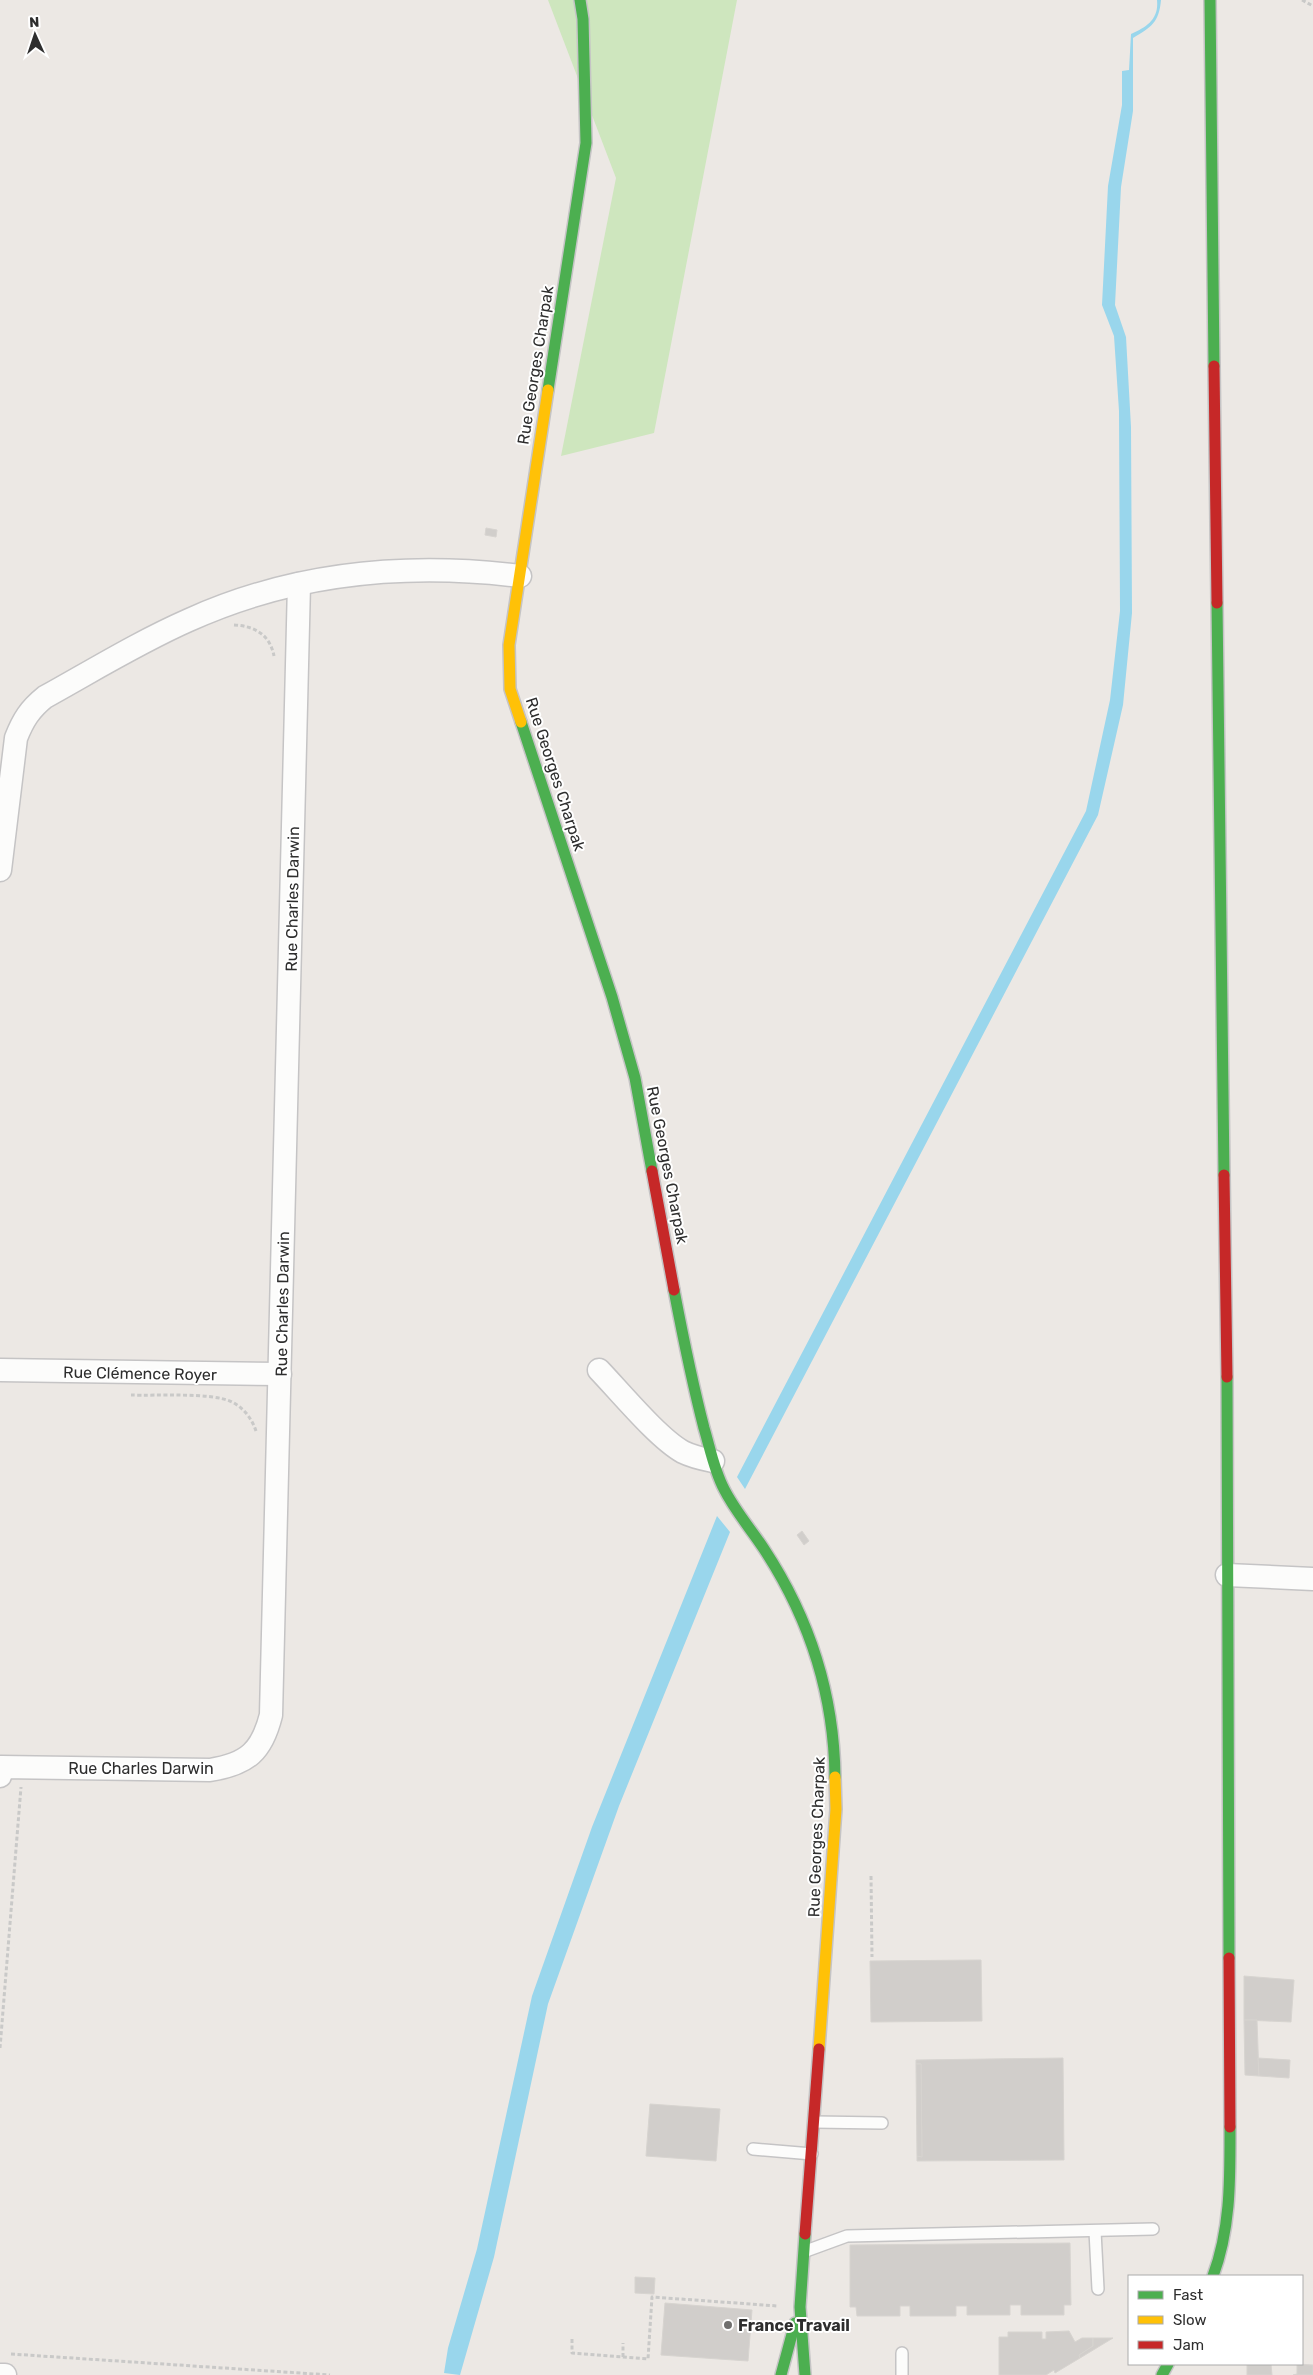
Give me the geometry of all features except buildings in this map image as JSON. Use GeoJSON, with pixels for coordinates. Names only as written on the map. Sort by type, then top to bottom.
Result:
{"type":"FeatureCollection","features":[{"type":"Feature","properties":{"kind":"street","name":"Rue Georges Charpak"},"geometry":{"type":"LineString","coordinates":[[580,0],[583,20],[586,143],[509,644],[510,689],[612,997],[635,1078],[691,1379],[713,1461],[723,1488],[736,1511],[764,1549],[795,1603],[810,1634],[827,1694],[836,1749],[836,1810],[800,2307],[806,2375]]}},
{"type":"Feature","properties":{"kind":"street"},"geometry":{"type":"LineString","coordinates":[[1210,0],[1225,1193],[1230,2179],[1229,2212],[1224,2241],[1213,2275]]}},
{"type":"Feature","properties":{"kind":"street"},"geometry":{"type":"LineString","coordinates":[[0,870],[16,738],[22,722],[31,708],[45,697],[190,619],[226,605],[299,584],[358,573],[428,568],[471,570],[520,576]]}},
{"type":"Feature","properties":{"kind":"street","name":"Rue Charles Darwin"},"geometry":{"type":"LineString","coordinates":[[0,1776],[0,1766],[210,1770],[230,1767],[245,1760],[258,1747],[267,1732],[271,1715],[299,584]]}},
{"type":"Feature","properties":{"kind":"street","name":"Rue Clémence Royer"},"geometry":{"type":"LineString","coordinates":[[0,1370],[280,1374]]}},
{"type":"Feature","properties":{"kind":"street"},"geometry":{"type":"LineString","coordinates":[[599,1370],[667,1440],[682,1451],[697,1458],[713,1461]]}},
{"type":"Feature","properties":{"kind":"street"},"geometry":{"type":"LineString","coordinates":[[1227,1575],[1313,1579]]}},
{"type":"Feature","properties":{"kind":"street","name":"Rue Georges Charpak"},"geometry":{"type":"LineString","coordinates":[[781,2375],[800,2307]]}},
{"type":"Feature","properties":{"kind":"street"},"geometry":{"type":"LineString","coordinates":[[0,2375],[7,2364]]}},
{"type":"Feature","properties":{"kind":"lane"},"geometry":{"type":"LineString","coordinates":[[814,2122],[882,2123]]}},
{"type":"Feature","properties":{"kind":"lane"},"geometry":{"type":"LineString","coordinates":[[753,2149],[812,2154]]}},
{"type":"Feature","properties":{"kind":"lane"},"geometry":{"type":"LineString","coordinates":[[804,2252],[847,2236],[1153,2230]]}},
{"type":"Feature","properties":{"kind":"lane"},"geometry":{"type":"LineString","coordinates":[[1095,2231],[1098,2288]]}},
{"type":"Feature","properties":{"kind":"lane"},"geometry":{"type":"LineString","coordinates":[[902,2353],[902,2375]]}},
{"type":"Feature","properties":{"kind":"path"},"geometry":{"type":"LineString","coordinates":[[1302,0],[1313,6]]}},
{"type":"Feature","properties":{"kind":"path"},"geometry":{"type":"LineString","coordinates":[[248,620],[233,626],[254,628],[262,634],[272,647],[275,661]]}},
{"type":"Feature","properties":{"kind":"path"},"geometry":{"type":"LineString","coordinates":[[122,1395],[220,1398],[239,1406],[251,1420],[257,1436],[258,1418]]}},
{"type":"Feature","properties":{"kind":"path"},"geometry":{"type":"LineString","coordinates":[[0,2048],[23,1767]]}},
{"type":"Feature","properties":{"kind":"path"},"geometry":{"type":"LineString","coordinates":[[871,1876],[872,1957]]}},
{"type":"Feature","properties":{"kind":"path"},"geometry":{"type":"LineString","coordinates":[[572,2339],[572,2353],[648,2359],[652,2297],[784,2306]]}},
{"type":"Feature","properties":{"kind":"path"},"geometry":{"type":"LineString","coordinates":[[623,2357],[624,2343]]}},
{"type":"Feature","properties":{"kind":"path"},"geometry":{"type":"LineString","coordinates":[[7,2364],[330,2375]]}},
{"type":"Feature","properties":{"kind":"green space"},"geometry":{"type":"Polygon","coordinates":[[[548,0],[737,0],[654,433],[561,456],[616,178],[548,0]]]}},
{"type":"Feature","properties":{"kind":"water"},"geometry":{"type":"Polygon","coordinates":[[[1157,0],[1161,0],[1160,8],[1153,24],[1133,38],[1133,111],[1121,187],[1115,305],[1126,337],[1131,427],[1132,613],[1123,705],[1098,815],[745,1489],[737,1477],[1086,811],[1110,700],[1120,611],[1119,411],[1114,336],[1102,305],[1108,186],[1122,105],[1122,71],[1129,70],[1131,34],[1151,22],[1156,12],[1157,0]]]}},
{"type":"Feature","properties":{"kind":"water"},"geometry":{"type":"Polygon","coordinates":[[[717,1516],[730,1532],[619,1806],[548,2004],[494,2257],[460,2375],[444,2373],[448,2348],[477,2249],[532,1996],[592,1827],[717,1516]]]}},
{"type":"Feature","properties":{"kind":"traffic: fast"},"geometry":{"type":"LineString","coordinates":[[548,390],[586,143],[583,19],[580,0]]}},
{"type":"Feature","properties":{"kind":"traffic: fast"},"geometry":{"type":"LineString","coordinates":[[1210,0],[1214,366]]}},
{"type":"Feature","properties":{"kind":"traffic: fast"},"geometry":{"type":"LineString","coordinates":[[1217,603],[1224,1175]]}},
{"type":"Feature","properties":{"kind":"traffic: fast"},"geometry":{"type":"LineString","coordinates":[[521,722],[612,997],[635,1078],[652,1171]]}},
{"type":"Feature","properties":{"kind":"traffic: fast"},"geometry":{"type":"LineString","coordinates":[[674,1290],[684,1342],[712,1459],[724,1489],[733,1505],[780,1575],[794,1602],[816,1658],[830,1716],[834,1746],[835,1777]]}},
{"type":"Feature","properties":{"kind":"traffic: fast"},"geometry":{"type":"LineString","coordinates":[[1227,1377],[1229,1958]]}},
{"type":"Feature","properties":{"kind":"traffic: fast"},"geometry":{"type":"LineString","coordinates":[[1213,2275],[1219,2258],[1226,2221],[1230,2127]]}},
{"type":"Feature","properties":{"kind":"traffic: fast"},"geometry":{"type":"LineString","coordinates":[[805,2234],[800,2307],[805,2375]]}},
{"type":"Feature","properties":{"kind":"traffic: fast"},"geometry":{"type":"LineString","coordinates":[[781,2375],[795,2323]]}},
{"type":"Feature","properties":{"kind":"traffic: fast"},"geometry":{"type":"LineString","coordinates":[[1162,2375],[1167,2365]]}},
{"type":"Feature","properties":{"kind":"traffic: slow"},"geometry":{"type":"LineString","coordinates":[[521,722],[510,689],[509,645],[548,390]]}},
{"type":"Feature","properties":{"kind":"traffic: slow"},"geometry":{"type":"LineString","coordinates":[[819,2049],[836,1809],[835,1777]]}},
{"type":"Feature","properties":{"kind":"traffic: jam"},"geometry":{"type":"LineString","coordinates":[[1214,366],[1217,603]]}},
{"type":"Feature","properties":{"kind":"traffic: jam"},"geometry":{"type":"LineString","coordinates":[[652,1171],[674,1290]]}},
{"type":"Feature","properties":{"kind":"traffic: jam"},"geometry":{"type":"LineString","coordinates":[[1224,1175],[1227,1377]]}},
{"type":"Feature","properties":{"kind":"traffic: jam"},"geometry":{"type":"LineString","coordinates":[[1229,1958],[1230,2127]]}},
{"type":"Feature","properties":{"kind":"traffic: jam"},"geometry":{"type":"LineString","coordinates":[[805,2234],[819,2049]]}},
{"type":"Feature","properties":{"kind":"place","name":"France Travail"},"geometry":{"type":"Point","coordinates":[728,2325]}}]}
